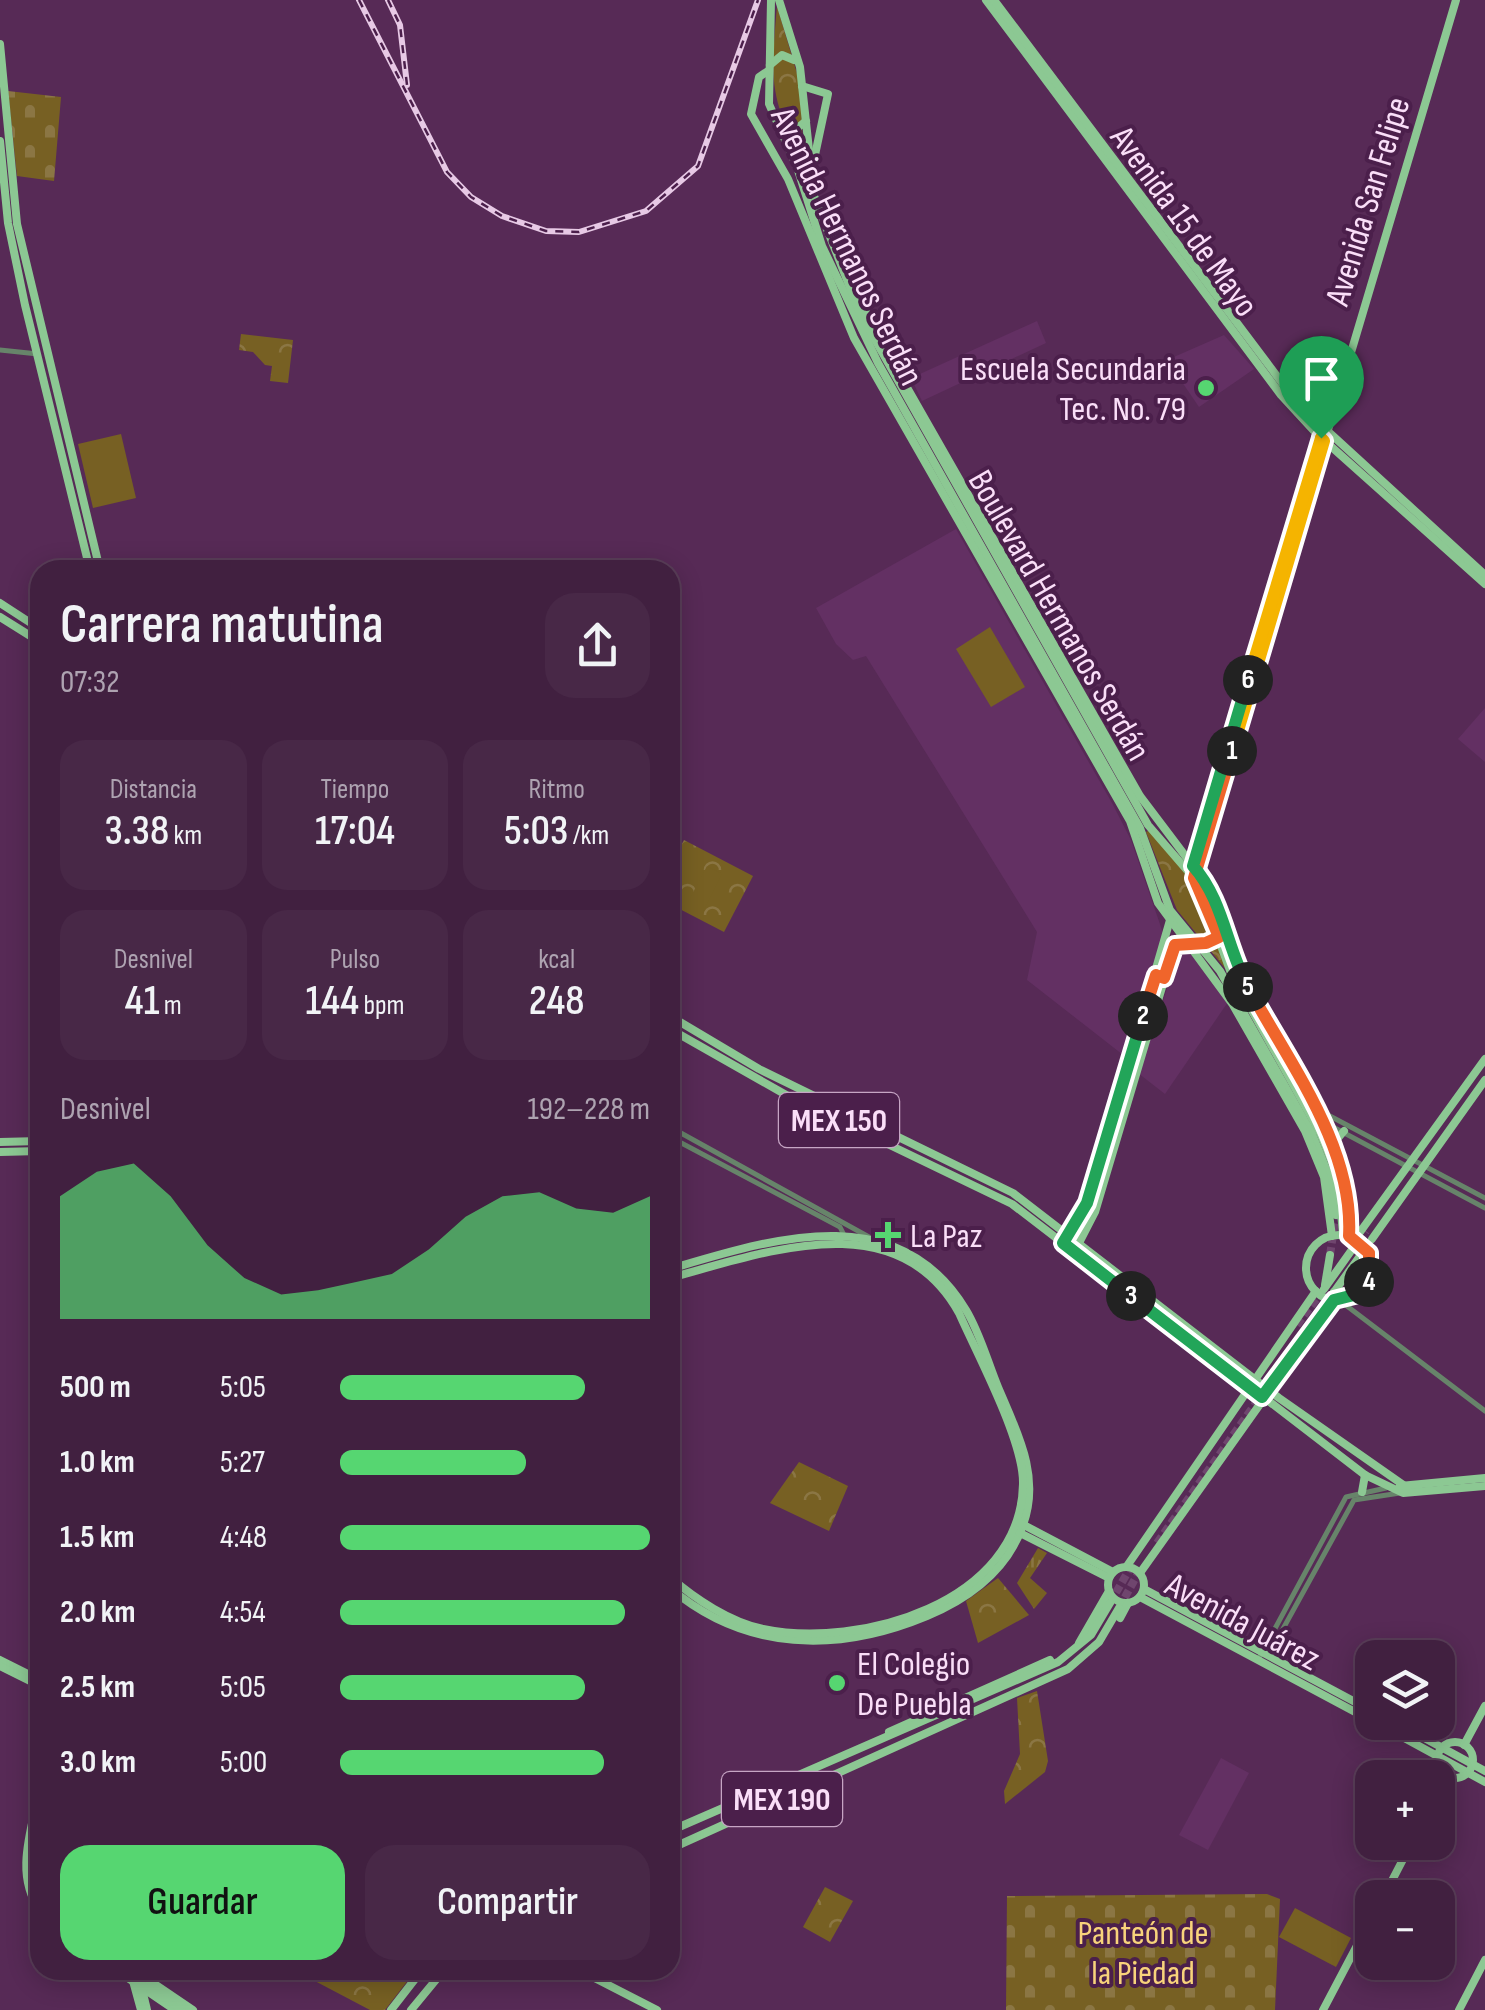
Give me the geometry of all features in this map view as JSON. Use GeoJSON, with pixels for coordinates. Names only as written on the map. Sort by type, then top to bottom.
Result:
{"type":"FeatureCollection","features":[{"type":"Feature","properties":{"kind":"main road","name":"Boulevard Hermanos Serdán"},"geometry":{"type":"LineString","coordinates":[[770,0],[769,104],[798,167],[822,246],[878,370],[1041,637],[1148,825],[1194,872],[1222,934],[1231,973],[1338,1178],[1359,1243]]}},
{"type":"Feature","properties":{"kind":"main road"},"geometry":{"type":"LineString","coordinates":[[779,0],[800,67],[807,159],[816,195]]}},
{"type":"Feature","properties":{"kind":"main road","name":"Avenida 15 de Mayo"},"geometry":{"type":"LineString","coordinates":[[986,0],[1246,350],[1324,435],[1485,584]]}},
{"type":"Feature","properties":{"kind":"main road","name":"Avenida 15 de Mayo"},"geometry":{"type":"LineString","coordinates":[[994,0],[1238,329],[1324,435],[1485,575]]}},
{"type":"Feature","properties":{"kind":"main road","name":"Avenida San Felipe"},"geometry":{"type":"LineString","coordinates":[[1194,872],[1453,0]]}},
{"type":"Feature","properties":{"kind":"main road"},"geometry":{"type":"LineString","coordinates":[[0,44],[14,203],[42,355]]}},
{"type":"Feature","properties":{"kind":"main road"},"geometry":{"type":"LineString","coordinates":[[768,69],[782,55],[791,56],[800,67]]}},
{"type":"Feature","properties":{"kind":"main road","name":"Avenida Hermanos Serdán"},"geometry":{"type":"LineString","coordinates":[[768,69],[760,77],[750,103],[758,125],[794,197],[848,324],[878,370]]}},
{"type":"Feature","properties":{"kind":"main road","name":"Avenida Hermanos Serdán"},"geometry":{"type":"LineString","coordinates":[[802,86],[820,88],[828,94],[812,166],[816,195],[840,262],[890,359],[970,540],[1130,821],[1149,878],[1170,923],[1239,1010]]}},
{"type":"Feature","properties":{"kind":"main road"},"geometry":{"type":"LineString","coordinates":[[750,103],[769,104]]}},
{"type":"Feature","properties":{"kind":"main road"},"geometry":{"type":"LineString","coordinates":[[777,123],[795,130],[806,121]]}},
{"type":"Feature","properties":{"kind":"main road"},"geometry":{"type":"LineString","coordinates":[[0,141],[8,223],[93,560]]}},
{"type":"Feature","properties":{"kind":"main road"},"geometry":{"type":"LineString","coordinates":[[807,159],[817,146]]}},
{"type":"Feature","properties":{"kind":"main road"},"geometry":{"type":"LineString","coordinates":[[794,197],[798,167]]}},
{"type":"Feature","properties":{"kind":"main road"},"geometry":{"type":"LineString","coordinates":[[845,295],[848,324]]}},
{"type":"Feature","properties":{"kind":"main road","name":"Avenida Hermanos Serdán"},"geometry":{"type":"LineString","coordinates":[[893,396],[946,481],[1008,564],[1140,796],[1194,872]]}},
{"type":"Feature","properties":{"kind":"main road"},"geometry":{"type":"LineString","coordinates":[[1308,414],[1322,411]]}},
{"type":"Feature","properties":{"kind":"main road"},"geometry":{"type":"LineString","coordinates":[[970,540],[1008,564]]}},
{"type":"Feature","properties":{"kind":"main road","name":"Boulevard Hermanos Serdán"},"geometry":{"type":"LineString","coordinates":[[992,556],[1140,828],[1170,910],[1196,942],[1307,1114],[1328,1169],[1336,1214]]}},
{"type":"Feature","properties":{"kind":"main road"},"geometry":{"type":"LineString","coordinates":[[0,603],[30,622]]}},
{"type":"Feature","properties":{"kind":"main road"},"geometry":{"type":"LineString","coordinates":[[1033,609],[1041,637]]}},
{"type":"Feature","properties":{"kind":"main road"},"geometry":{"type":"LineString","coordinates":[[0,617],[30,636]]}},
{"type":"Feature","properties":{"kind":"main road"},"geometry":{"type":"LineString","coordinates":[[1064,660],[1069,687]]}},
{"type":"Feature","properties":{"kind":"main road"},"geometry":{"type":"LineString","coordinates":[[1086,717],[1089,704]]}},
{"type":"Feature","properties":{"kind":"main road"},"geometry":{"type":"LineString","coordinates":[[1149,878],[1156,847],[1170,850]]}},
{"type":"Feature","properties":{"kind":"main road"},"geometry":{"type":"LineString","coordinates":[[1074,1252],[1095,1212],[1160,976],[1170,910]]}},
{"type":"Feature","properties":{"kind":"main road"},"geometry":{"type":"LineString","coordinates":[[1066,1239],[1081,1216],[1160,976],[1174,947],[1184,941],[1196,942],[1222,934]]}},
{"type":"Feature","properties":{"kind":"main road","name":"MEX 150"},"geometry":{"type":"LineString","coordinates":[[680,1022],[759,1069],[994,1182],[1053,1221],[1074,1252],[1250,1382]]}},
{"type":"Feature","properties":{"kind":"main road","name":"MEX 150"},"geometry":{"type":"LineString","coordinates":[[680,1034],[788,1096],[1000,1198],[1066,1239],[1080,1243],[1365,1474],[1389,1487]]}},
{"type":"Feature","properties":{"kind":"main road"},"geometry":{"type":"LineString","coordinates":[[881,1739],[1069,1656],[1119,1605],[1142,1593],[1140,1573],[1265,1394],[1410,1163],[1485,1059]]}},
{"type":"Feature","properties":{"kind":"main road"},"geometry":{"type":"LineString","coordinates":[[1359,1243],[1421,1169],[1485,1080]]}},
{"type":"Feature","properties":{"kind":"main road"},"geometry":{"type":"LineString","coordinates":[[1307,1114],[1332,1145],[1346,1182],[1359,1243],[1362,1281],[1349,1291],[1328,1293],[1308,1277],[1308,1260],[1316,1244],[1332,1236],[1359,1243]]}},
{"type":"Feature","properties":{"kind":"main road"},"geometry":{"type":"LineString","coordinates":[[1307,1114],[1324,1176],[1332,1236]]}},
{"type":"Feature","properties":{"kind":"main road"},"geometry":{"type":"LineString","coordinates":[[1332,1145],[1344,1131]]}},
{"type":"Feature","properties":{"kind":"main road"},"geometry":{"type":"LineString","coordinates":[[0,1142],[30,1141]]}},
{"type":"Feature","properties":{"kind":"main road"},"geometry":{"type":"LineString","coordinates":[[0,1152],[30,1151]]}},
{"type":"Feature","properties":{"kind":"main road"},"geometry":{"type":"LineString","coordinates":[[1053,1221],[1081,1216]]}},
{"type":"Feature","properties":{"kind":"main road"},"geometry":{"type":"LineString","coordinates":[[680,1266],[781,1239],[844,1235],[871,1239],[922,1262],[945,1281],[968,1314],[1026,1456],[1030,1493],[996,1572],[962,1600],[910,1623],[851,1640],[804,1642],[759,1635],[727,1624],[680,1594]]}},
{"type":"Feature","properties":{"kind":"main road"},"geometry":{"type":"LineString","coordinates":[[680,1275],[781,1248],[824,1242],[864,1245],[920,1270],[951,1299],[1015,1446],[1023,1485],[1018,1527],[991,1566],[959,1592],[879,1626],[836,1635],[758,1628],[717,1610],[680,1585]]}},
{"type":"Feature","properties":{"kind":"main road"},"geometry":{"type":"LineString","coordinates":[[1018,1527],[1111,1575],[1127,1566],[1250,1382],[1328,1293],[1330,1255]]}},
{"type":"Feature","properties":{"kind":"main road"},"geometry":{"type":"LineString","coordinates":[[1132,1297],[1139,1288]]}},
{"type":"Feature","properties":{"kind":"main road","name":"MEX 150"},"geometry":{"type":"LineString","coordinates":[[1265,1394],[1405,1490]]}},
{"type":"Feature","properties":{"kind":"main road"},"geometry":{"type":"LineString","coordinates":[[1362,1492],[1365,1474]]}},
{"type":"Feature","properties":{"kind":"main road"},"geometry":{"type":"LineString","coordinates":[[1389,1487],[1405,1490],[1485,1482]]}},
{"type":"Feature","properties":{"kind":"main road"},"geometry":{"type":"LineString","coordinates":[[1127,1566],[1140,1573]]}},
{"type":"Feature","properties":{"kind":"main road","name":"MEX 190"},"geometry":{"type":"LineString","coordinates":[[680,1827],[1064,1654],[1084,1636],[1109,1591],[1111,1575]]}},
{"type":"Feature","properties":{"kind":"main road"},"geometry":{"type":"LineString","coordinates":[[1109,1591],[1119,1605]]}},
{"type":"Feature","properties":{"kind":"main road","name":"Avenida Juárez"},"geometry":{"type":"LineString","coordinates":[[1142,1593],[1355,1711]]}},
{"type":"Feature","properties":{"kind":"main road","name":"MEX 190"},"geometry":{"type":"LineString","coordinates":[[680,1844],[1077,1664],[1099,1642],[1119,1605]]}},
{"type":"Feature","properties":{"kind":"main road","name":"Avenida Juárez"},"geometry":{"type":"LineString","coordinates":[[1263,1658],[1355,1703]]}},
{"type":"Feature","properties":{"kind":"main road"},"geometry":{"type":"LineString","coordinates":[[0,1663],[30,1678]]}},
{"type":"Feature","properties":{"kind":"main road"},"geometry":{"type":"LineString","coordinates":[[1455,1773],[1470,1768],[1464,1745],[1485,1706]]}},
{"type":"Feature","properties":{"kind":"main road","name":"Avenida Juárez"},"geometry":{"type":"LineString","coordinates":[[1414,1740],[1470,1768],[1485,1782]]}},
{"type":"Feature","properties":{"kind":"main road","name":"Avenida Juárez"},"geometry":{"type":"LineString","coordinates":[[1422,1740],[1440,1752]]}},
{"type":"Feature","properties":{"kind":"main road"},"geometry":{"type":"LineString","coordinates":[[1439,1760],[1440,1752],[1450,1743],[1464,1745]]}},
{"type":"Feature","properties":{"kind":"main road","name":"Avenida Juárez"},"geometry":{"type":"LineString","coordinates":[[1470,1768],[1485,1771]]}},
{"type":"Feature","properties":{"kind":"main road"},"geometry":{"type":"LineString","coordinates":[[30,1861],[26,1876],[30,1886]]}},
{"type":"Feature","properties":{"kind":"main road"},"geometry":{"type":"LineString","coordinates":[[1322,2010],[1355,1949]]}},
{"type":"Feature","properties":{"kind":"main road"},"geometry":{"type":"LineString","coordinates":[[1458,2010],[1485,1960]]}},
{"type":"Feature","properties":{"kind":"main road"},"geometry":{"type":"LineString","coordinates":[[138,1980],[145,2008],[159,1999]]}},
{"type":"Feature","properties":{"kind":"main road"},"geometry":{"type":"LineString","coordinates":[[140,1980],[159,1999],[179,2010]]}},
{"type":"Feature","properties":{"kind":"main road"},"geometry":{"type":"LineString","coordinates":[[141,1980],[179,2010]]}},
{"type":"Feature","properties":{"kind":"main road"},"geometry":{"type":"LineString","coordinates":[[142,1980],[195,2010]]}},
{"type":"Feature","properties":{"kind":"main road"},"geometry":{"type":"LineString","coordinates":[[142,1980],[195,2010]]}},
{"type":"Feature","properties":{"kind":"main road"},"geometry":{"type":"LineString","coordinates":[[391,2010],[414,1980]]}},
{"type":"Feature","properties":{"kind":"main road"},"geometry":{"type":"LineString","coordinates":[[411,2010],[436,1980]]}},
{"type":"Feature","properties":{"kind":"main road"},"geometry":{"type":"LineString","coordinates":[[598,1980],[657,2010]]}},
{"type":"Feature","properties":{"kind":"street"},"geometry":{"type":"LineString","coordinates":[[0,350],[42,355]]}},
{"type":"Feature","properties":{"kind":"street"},"geometry":{"type":"LineString","coordinates":[[1307,1114],[1410,1163],[1485,1208]]}},
{"type":"Feature","properties":{"kind":"street"},"geometry":{"type":"LineString","coordinates":[[1307,1114],[1410,1163]]}},
{"type":"Feature","properties":{"kind":"street"},"geometry":{"type":"LineString","coordinates":[[680,1133],[871,1239]]}},
{"type":"Feature","properties":{"kind":"street"},"geometry":{"type":"LineString","coordinates":[[680,1142],[840,1227],[844,1235]]}},
{"type":"Feature","properties":{"kind":"street"},"geometry":{"type":"LineString","coordinates":[[1421,1169],[1485,1198]]}},
{"type":"Feature","properties":{"kind":"street"},"geometry":{"type":"LineString","coordinates":[[1328,1293],[1485,1411]]}},
{"type":"Feature","properties":{"kind":"street"},"geometry":{"type":"LineString","coordinates":[[1263,1658],[1350,1498],[1389,1487]]}},
{"type":"Feature","properties":{"kind":"street"},"geometry":{"type":"LineString","coordinates":[[1350,1498],[1405,1490]]}},
{"type":"Feature","properties":{"kind":"shaded area"},"geometry":{"type":"Polygon","coordinates":[[[1037,321],[1046,343],[922,401],[911,378],[1037,321]]]}},
{"type":"Feature","properties":{"kind":"shaded area","name":"Escuela Secundaria Tec. No. 79"},"geometry":{"type":"Polygon","coordinates":[[[1224,335],[1254,369],[1199,407],[1167,360],[1224,335]]]}},
{"type":"Feature","properties":{"kind":"shaded area"},"geometry":{"type":"Polygon","coordinates":[[[956,529],[1131,840],[1163,933],[1127,1058],[1027,980],[1037,932],[866,656],[853,660],[836,644],[816,608],[956,529]]]}},
{"type":"Feature","properties":{"kind":"shaded area"},"geometry":{"type":"Polygon","coordinates":[[[1485,708],[1485,762],[1458,739],[1485,708]]]}},
{"type":"Feature","properties":{"kind":"shaded area"},"geometry":{"type":"Polygon","coordinates":[[[1188,945],[1228,1002],[1165,1094],[1138,1073],[1180,951],[1188,945]]]}},
{"type":"Feature","properties":{"kind":"shaded area"},"geometry":{"type":"Polygon","coordinates":[[[1221,1758],[1249,1773],[1208,1850],[1179,1835],[1221,1758]]]}},
{"type":"Feature","properties":{"kind":"green space"},"geometry":{"type":"Polygon","coordinates":[[[777,6],[801,87],[803,166],[775,89],[777,6]]]}},
{"type":"Feature","properties":{"kind":"green space"},"geometry":{"type":"Polygon","coordinates":[[[8,91],[61,97],[54,181],[17,176],[8,91]]]}},
{"type":"Feature","properties":{"kind":"green space"},"geometry":{"type":"Polygon","coordinates":[[[241,334],[293,340],[288,383],[270,381],[272,366],[265,365],[253,352],[239,350],[241,334]]]}},
{"type":"Feature","properties":{"kind":"green space"},"geometry":{"type":"Polygon","coordinates":[[[121,434],[136,498],[93,508],[78,444],[121,434]]]}},
{"type":"Feature","properties":{"kind":"green space"},"geometry":{"type":"Polygon","coordinates":[[[990,627],[1025,687],[991,707],[956,649],[990,627]]]}},
{"type":"Feature","properties":{"kind":"green space"},"geometry":{"type":"Polygon","coordinates":[[[1150,830],[1195,884],[1228,972],[1177,910],[1146,832],[1150,830]]]}},
{"type":"Feature","properties":{"kind":"green space"},"geometry":{"type":"Polygon","coordinates":[[[684,840],[753,876],[724,932],[680,909],[680,848],[684,840]]]}},
{"type":"Feature","properties":{"kind":"green space"},"geometry":{"type":"Polygon","coordinates":[[[707,866],[722,874],[703,912],[687,904],[707,866]]]}},
{"type":"Feature","properties":{"kind":"green space"},"geometry":{"type":"Polygon","coordinates":[[[799,1462],[848,1486],[829,1531],[770,1503],[799,1462]]]}},
{"type":"Feature","properties":{"kind":"green space"},"geometry":{"type":"Polygon","coordinates":[[[1038,1548],[1047,1553],[1030,1578],[1047,1593],[1034,1609],[1017,1583],[1038,1548]]]}},
{"type":"Feature","properties":{"kind":"green space"},"geometry":{"type":"Polygon","coordinates":[[[998,1578],[1029,1615],[978,1643],[966,1601],[998,1578]]]}},
{"type":"Feature","properties":{"kind":"green space"},"geometry":{"type":"Polygon","coordinates":[[[1037,1691],[1048,1761],[1045,1772],[1005,1804],[1004,1791],[1020,1754],[1017,1698],[1037,1691]]]}},
{"type":"Feature","properties":{"kind":"green space"},"geometry":{"type":"Polygon","coordinates":[[[825,1887],[853,1901],[830,1942],[803,1927],[825,1887]]]}},
{"type":"Feature","properties":{"kind":"green space","name":"Panteón de la Piedad"},"geometry":{"type":"Polygon","coordinates":[[[1267,1894],[1280,1899],[1275,2010],[1006,2010],[1007,1896],[1267,1894]]]}},
{"type":"Feature","properties":{"kind":"green space"},"geometry":{"type":"Polygon","coordinates":[[[1295,1908],[1351,1938],[1336,1967],[1279,1937],[1295,1908]]]}},
{"type":"Feature","properties":{"kind":"green space"},"geometry":{"type":"Polygon","coordinates":[[[313,1980],[408,1980],[385,2010],[370,2010],[313,1980]]]}},
{"type":"Feature","properties":{"kind":"tunnel"},"geometry":{"type":"LineString","coordinates":[[1330,1255],[1336,1215]]}},
{"type":"Feature","properties":{"kind":"tunnel"},"geometry":{"type":"LineString","coordinates":[[1351,1251],[1366,1231]]}},
{"type":"Feature","properties":{"kind":"tunnel"},"geometry":{"type":"LineString","coordinates":[[1297,1325],[1324,1289]]}},
{"type":"Feature","properties":{"kind":"tunnel"},"geometry":{"type":"LineString","coordinates":[[1157,1543],[1334,1292]]}},
{"type":"Feature","properties":{"kind":"tunnel"},"geometry":{"type":"LineString","coordinates":[[1110,1603],[1133,1563]]}},
{"type":"Feature","properties":{"kind":"tunnel"},"geometry":{"type":"LineString","coordinates":[[1119,1608],[1141,1568]]}},
{"type":"Feature","properties":{"kind":"railway"},"geometry":{"type":"LineString","coordinates":[[359,0],[447,172],[471,197],[502,216],[546,231],[579,232],[646,211],[698,166],[758,0]]}},
{"type":"Feature","properties":{"kind":"railway"},"geometry":{"type":"LineString","coordinates":[[388,0],[400,25],[407,85]]}},
{"type":"Feature","properties":{"kind":"place","name":"Escuela Secundaria Tec. No. 79"},"geometry":{"type":"Point","coordinates":[1206,388]}},
{"type":"Feature","properties":{"kind":"place","name":"La Paz"},"geometry":{"type":"Point","coordinates":[888,1235]}},
{"type":"Feature","properties":{"kind":"place","name":"El Colegio De Puebla"},"geometry":{"type":"Point","coordinates":[837,1683]}},
{"type":"Feature","properties":{"kind":"route"},"geometry":{"type":"LineString","coordinates":[[1321,438],[1193,866],[1197,870],[1206,882],[1219,910],[1231,954],[1337,1157],[1346,1182],[1349,1236],[1363,1244],[1372,1269],[1366,1288],[1349,1299],[1334,1300],[1262,1397],[1063,1243],[1087,1203],[1156,975],[1164,978],[1177,943],[1206,943],[1219,937],[1203,891],[1194,878],[1197,870],[1324,441],[1321,438]]}}]}
